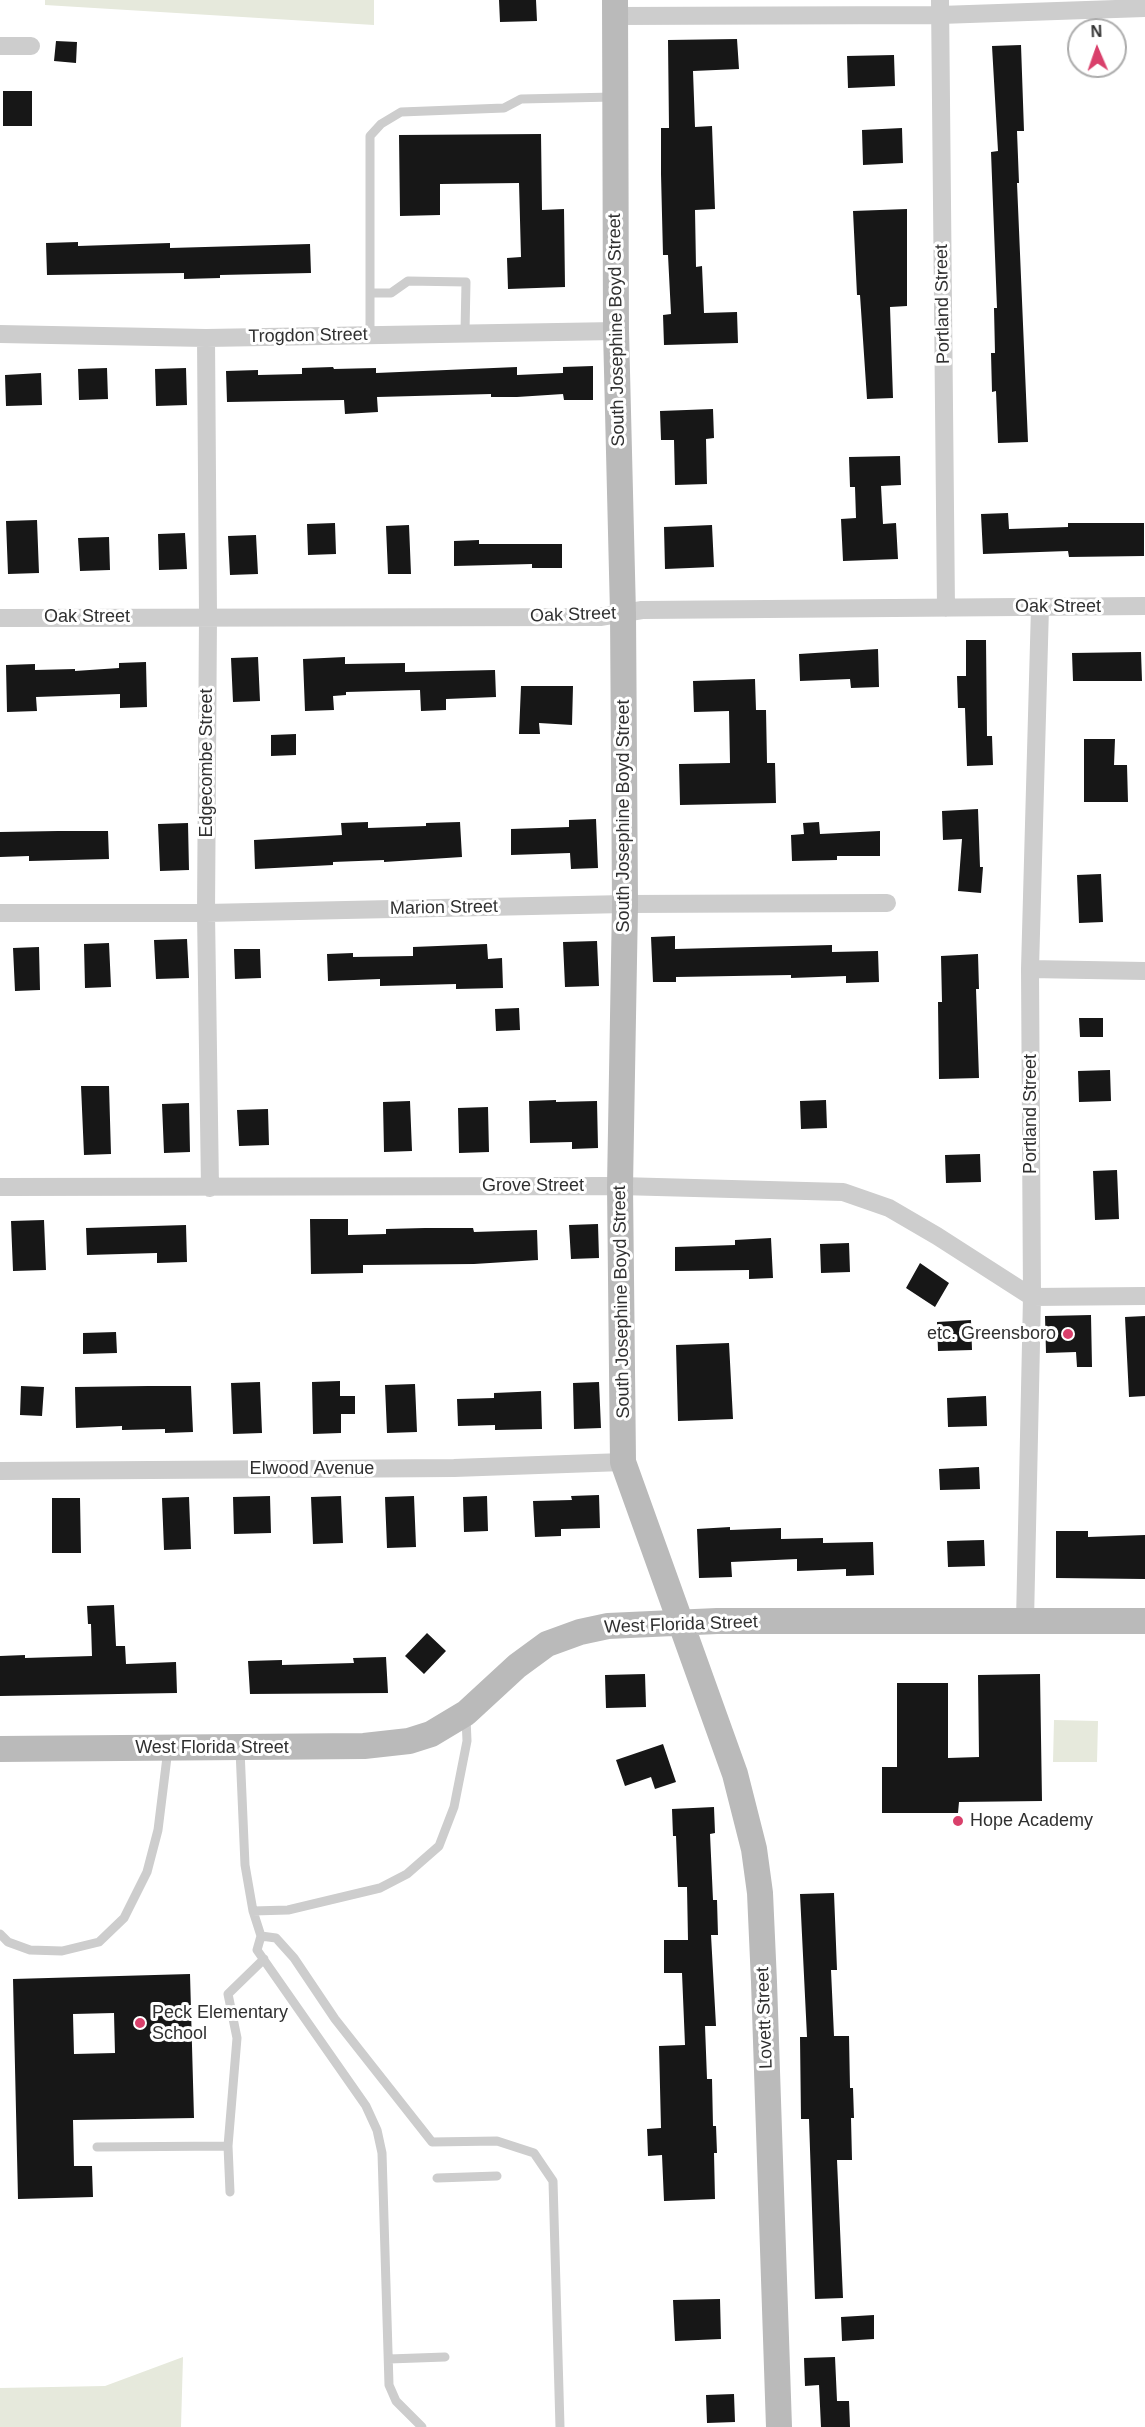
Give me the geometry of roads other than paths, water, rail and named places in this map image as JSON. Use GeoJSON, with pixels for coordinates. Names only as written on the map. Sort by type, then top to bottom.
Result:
{"type":"FeatureCollection","features":[{"type":"Feature","properties":{"kind":"main road","name":"South Josephine Boyd Street"},"geometry":{"type":"LineString","coordinates":[[615,8],[616,331],[625,904],[620,1186],[623,1462],[681,1622]]}},
{"type":"Feature","properties":{"kind":"main road","name":"West Florida Street"},"geometry":{"type":"LineString","coordinates":[[0,1749],[364,1746],[409,1741],[430,1734],[466,1713],[517,1665],[547,1644],[580,1632],[608,1626],[681,1622],[1145,1621]]}},
{"type":"Feature","properties":{"kind":"main road","name":"Lovett Street"},"geometry":{"type":"LineString","coordinates":[[681,1622],[738,1783],[754,1849],[760,1893],[779,2427]]}},
{"type":"Feature","properties":{"kind":"street"},"geometry":{"type":"LineString","coordinates":[[615,8],[1145,8]]}},
{"type":"Feature","properties":{"kind":"street","name":"Portland Street"},"geometry":{"type":"LineString","coordinates":[[940,8],[946,608]]}},
{"type":"Feature","properties":{"kind":"street"},"geometry":{"type":"LineString","coordinates":[[0,46],[31,46]]}},
{"type":"Feature","properties":{"kind":"street","name":"Trogdon Street"},"geometry":{"type":"LineString","coordinates":[[0,334],[206,338],[616,331]]}},
{"type":"Feature","properties":{"kind":"street","name":"Edgecombe Street"},"geometry":{"type":"LineString","coordinates":[[206,338],[208,616],[206,913],[210,1188]]}},
{"type":"Feature","properties":{"kind":"street","name":"Oak Street"},"geometry":{"type":"LineString","coordinates":[[0,618],[600,617],[642,610],[1145,606]]}},
{"type":"Feature","properties":{"kind":"street","name":"Portland Street"},"geometry":{"type":"LineString","coordinates":[[1025,1621],[1032,1297],[1030,969],[1040,607]]}},
{"type":"Feature","properties":{"kind":"street","name":"Marion Street"},"geometry":{"type":"LineString","coordinates":[[0,913],[206,913],[625,904],[887,903]]}},
{"type":"Feature","properties":{"kind":"street"},"geometry":{"type":"LineString","coordinates":[[1030,969],[1145,971]]}},
{"type":"Feature","properties":{"kind":"street","name":"Grove Street"},"geometry":{"type":"LineString","coordinates":[[0,1187],[620,1186],[843,1192],[889,1208],[1032,1297]]}},
{"type":"Feature","properties":{"kind":"street"},"geometry":{"type":"LineString","coordinates":[[1032,1297],[1145,1296]]}},
{"type":"Feature","properties":{"kind":"street","name":"Elwood Avenue"},"geometry":{"type":"LineString","coordinates":[[0,1471],[454,1468],[623,1462]]}},
{"type":"Feature","properties":{"kind":"lane"},"geometry":{"type":"LineString","coordinates":[[370,335],[370,136],[381,124],[400,112],[504,108],[521,99],[615,97]]}},
{"type":"Feature","properties":{"kind":"lane"},"geometry":{"type":"LineString","coordinates":[[370,293],[391,293],[408,281],[466,282],[465,333]]}},
{"type":"Feature","properties":{"kind":"lane"},"geometry":{"type":"LineString","coordinates":[[253,1911],[288,1910],[380,1888],[407,1874],[439,1846],[454,1807],[465,1754],[466,1713]]}},
{"type":"Feature","properties":{"kind":"lane"},"geometry":{"type":"LineString","coordinates":[[0,1934],[8,1942],[30,1950],[62,1951],[99,1942],[124,1918],[147,1872],[158,1830],[168,1748]]}},
{"type":"Feature","properties":{"kind":"lane"},"geometry":{"type":"LineString","coordinates":[[239,1748],[245,1865],[253,1911],[261,1936],[257,1950],[366,2106],[377,2130],[382,2153],[389,2385],[396,2401],[422,2427]]}},
{"type":"Feature","properties":{"kind":"lane"},"geometry":{"type":"LineString","coordinates":[[261,1936],[276,1938],[294,1958],[335,2019],[432,2142],[497,2140],[534,2153],[553,2181],[560,2427]]}},
{"type":"Feature","properties":{"kind":"lane"},"geometry":{"type":"LineString","coordinates":[[230,2192],[228,2146],[237,2038],[228,1994],[264,1959]]}},
{"type":"Feature","properties":{"kind":"lane"},"geometry":{"type":"LineString","coordinates":[[97,2147],[228,2146]]}},
{"type":"Feature","properties":{"kind":"lane"},"geometry":{"type":"LineString","coordinates":[[437,2178],[497,2176]]}},
{"type":"Feature","properties":{"kind":"lane"},"geometry":{"type":"LineString","coordinates":[[389,2359],[445,2357]]}},
{"type":"Feature","properties":{"kind":"place","name":"etc. Greensboro"},"geometry":{"type":"Point","coordinates":[1068,1334]}},
{"type":"Feature","properties":{"kind":"place","name":"Hope Academy"},"geometry":{"type":"Point","coordinates":[958,1821]}},
{"type":"Feature","properties":{"kind":"place","name":"Peck Elementary School"},"geometry":{"type":"Point","coordinates":[140,2023]}}]}
